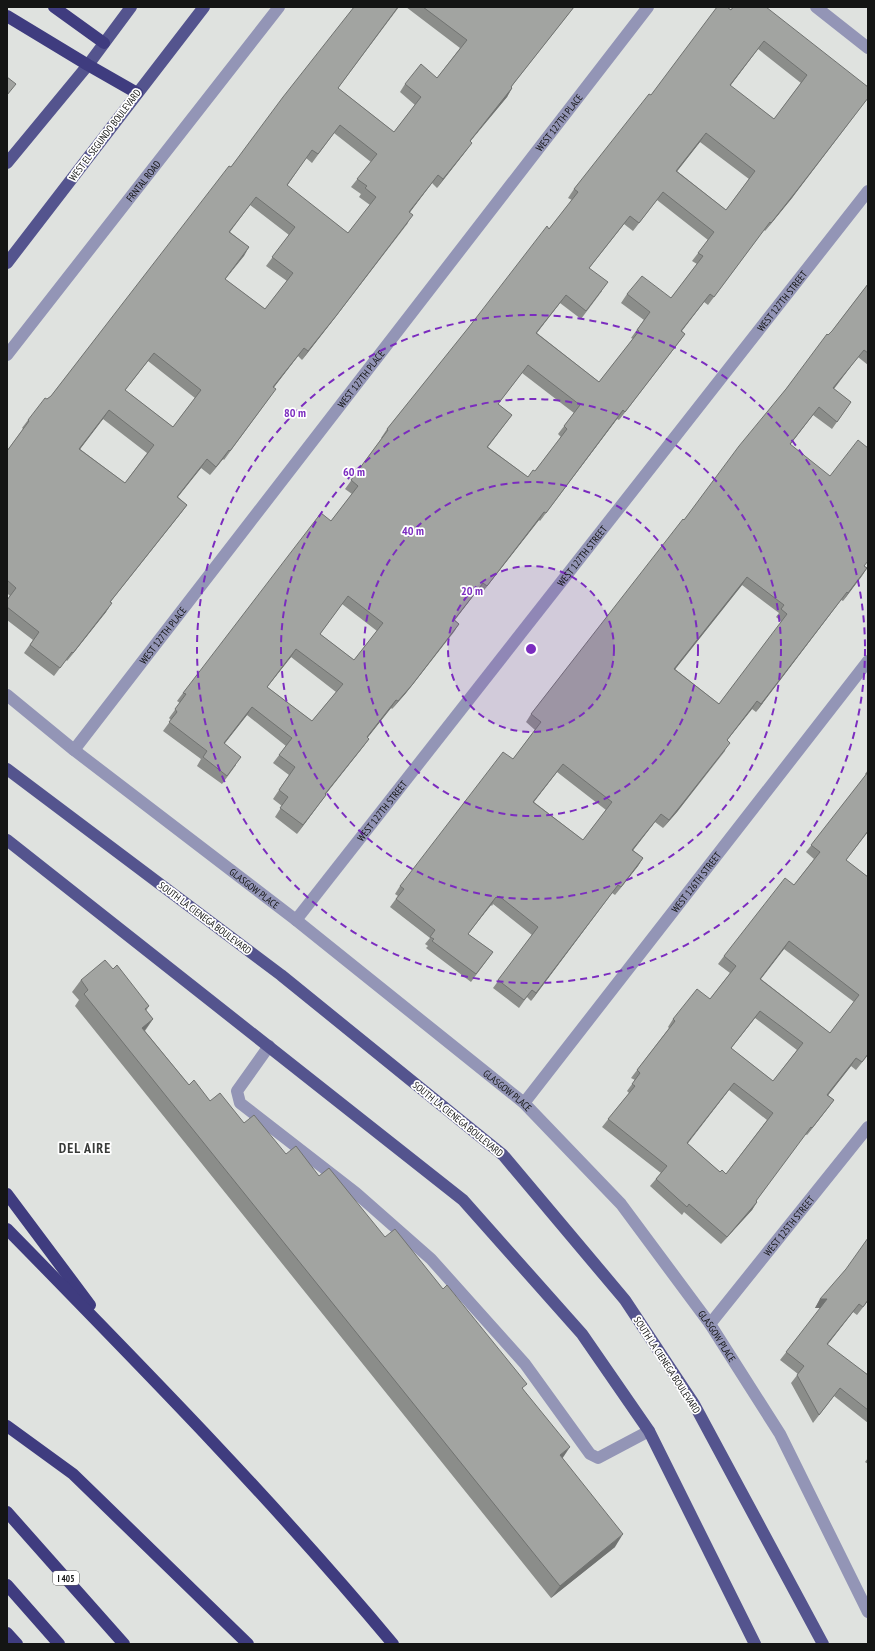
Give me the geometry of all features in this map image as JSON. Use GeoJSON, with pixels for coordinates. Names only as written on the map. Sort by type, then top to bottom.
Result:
{"type":"FeatureCollection","features":[{"type":"Feature","properties":{"kind":"highway"},"geometry":{"type":"LineString","coordinates":[[54,7],[104,43]]}},
{"type":"Feature","properties":{"kind":"highway"},"geometry":{"type":"LineString","coordinates":[[7,16],[137,93]]}},
{"type":"Feature","properties":{"kind":"highway"},"geometry":{"type":"LineString","coordinates":[[7,1194],[119,1343]]}},
{"type":"Feature","properties":{"kind":"highway"},"geometry":{"type":"LineString","coordinates":[[7,1229],[119,1343],[250,1481],[393,1644]]}},
{"type":"Feature","properties":{"kind":"highway"},"geometry":{"type":"LineString","coordinates":[[7,1426],[73,1474],[248,1644]]}},
{"type":"Feature","properties":{"kind":"highway","name":"I 405"},"geometry":{"type":"LineString","coordinates":[[7,1512],[124,1644]]}},
{"type":"Feature","properties":{"kind":"highway"},"geometry":{"type":"LineString","coordinates":[[7,1585],[59,1644]]}},
{"type":"Feature","properties":{"kind":"highway"},"geometry":{"type":"LineString","coordinates":[[7,1633],[17,1644]]}},
{"type":"Feature","properties":{"kind":"main road"},"geometry":{"type":"LineString","coordinates":[[7,163],[88,65],[131,7]]}},
{"type":"Feature","properties":{"kind":"main road","name":"WEST EL SEGUNDO BOULEVARD"},"geometry":{"type":"LineString","coordinates":[[7,263],[204,7]]}},
{"type":"Feature","properties":{"kind":"main road","name":"SOUTH LA CIENEGA BOULEVARD"},"geometry":{"type":"LineString","coordinates":[[7,769],[281,975],[503,1155],[626,1300],[694,1404],[823,1644]]}},
{"type":"Feature","properties":{"kind":"main road"},"geometry":{"type":"LineString","coordinates":[[7,840],[463,1200],[582,1334],[649,1431],[755,1644]]}},
{"type":"Feature","properties":{"kind":"street","name":"FRNTAL ROAD"},"geometry":{"type":"LineString","coordinates":[[7,355],[279,7]]}},
{"type":"Feature","properties":{"kind":"street","name":"WEST 127TH PLACE"},"geometry":{"type":"LineString","coordinates":[[74,750],[648,7]]}},
{"type":"Feature","properties":{"kind":"street"},"geometry":{"type":"LineString","coordinates":[[816,7],[868,48]]}},
{"type":"Feature","properties":{"kind":"street","name":"WEST 127TH STREET"},"geometry":{"type":"LineString","coordinates":[[296,920],[868,191]]}},
{"type":"Feature","properties":{"kind":"street","name":"WEST 126TH STREET"},"geometry":{"type":"LineString","coordinates":[[524,1103],[868,661]]}},
{"type":"Feature","properties":{"kind":"street","name":"GLASGOW PLACE"},"geometry":{"type":"LineString","coordinates":[[7,695],[74,750],[296,920],[524,1103],[620,1204],[710,1324],[780,1434],[868,1611]]}},
{"type":"Feature","properties":{"kind":"street"},"geometry":{"type":"LineString","coordinates":[[269,1046],[237,1091],[240,1102],[356,1192],[431,1259],[526,1364],[590,1454],[598,1458],[649,1431]]}},
{"type":"Feature","properties":{"kind":"street","name":"WEST 125TH STREET"},"geometry":{"type":"LineString","coordinates":[[710,1324],[868,1127]]}},
{"type":"Feature","properties":{"kind":"building"},"geometry":{"type":"Polygon","coordinates":[[[354,7],[398,7],[338,88],[394,132],[421,97],[405,84],[421,64],[437,78],[467,40],[423,7],[574,7],[470,141],[472,143],[443,179],[438,175],[409,212],[413,215],[336,316],[308,351],[304,348],[273,387],[276,389],[230,451],[229,450],[216,467],[207,459],[177,497],[187,505],[60,668],[30,645],[39,632],[7,607],[7,600],[16,588],[7,580],[7,451],[45,398],[47,399],[51,396],[229,166],[231,167],[283,97],[354,7]],[[340,125],[318,154],[312,150],[287,185],[348,233],[376,197],[365,188],[367,186],[357,179],[377,154],[340,125]],[[256,197],[229,232],[249,247],[225,279],[265,309],[293,273],[272,257],[295,227],[256,197]],[[154,353],[125,390],[173,427],[201,390],[154,353]],[[109,410],[79,449],[125,483],[154,445],[109,410]]]}},
{"type":"Feature","properties":{"kind":"building"},"geometry":{"type":"Polygon","coordinates":[[[717,7],[727,7],[731,10],[733,7],[766,7],[868,87],[868,98],[798,189],[771,223],[770,222],[714,297],[710,294],[681,331],[685,334],[625,412],[623,410],[546,513],[544,512],[487,586],[483,583],[454,620],[459,624],[412,685],[398,701],[396,700],[367,737],[369,739],[325,794],[326,795],[303,825],[280,808],[288,797],[279,790],[295,767],[279,755],[292,738],[252,707],[224,743],[241,757],[227,776],[203,757],[207,751],[169,722],[177,712],[175,709],[186,694],[183,693],[321,513],[331,521],[358,486],[351,480],[388,430],[387,429],[469,327],[547,226],[549,229],[578,192],[574,189],[649,94],[651,95],[717,7]],[[764,41],[730,85],[774,119],[807,75],[764,41]],[[706,133],[676,171],[726,210],[755,171],[706,133]],[[663,192],[639,223],[630,216],[589,268],[608,282],[586,311],[566,295],[536,333],[599,382],[639,331],[637,330],[650,312],[627,294],[642,276],[671,298],[703,256],[698,253],[714,232],[663,192]],[[528,365],[498,404],[512,415],[487,447],[528,477],[533,470],[535,471],[567,429],[564,426],[580,405],[528,365]],[[348,596],[320,634],[354,660],[383,623],[348,596]],[[296,649],[267,687],[312,721],[343,684],[296,649]]]}},
{"type":"Feature","properties":{"kind":"building"},"geometry":{"type":"Polygon","coordinates":[[[7,77],[16,84],[7,95],[7,77]]]}},
{"type":"Feature","properties":{"kind":"building"},"geometry":{"type":"Polygon","coordinates":[[[868,284],[868,353],[864,350],[833,388],[851,402],[837,422],[819,407],[790,444],[830,476],[858,440],[868,448],[868,561],[864,566],[867,568],[761,704],[757,701],[727,740],[730,743],[669,820],[661,814],[632,850],[643,858],[621,887],[618,885],[536,993],[532,990],[524,1000],[498,980],[538,927],[499,896],[497,898],[496,897],[468,934],[493,952],[476,974],[432,941],[434,939],[430,937],[435,930],[396,899],[404,889],[400,886],[503,752],[513,759],[541,722],[531,714],[683,519],[684,520],[739,446],[786,389],[827,334],[828,335],[868,284]],[[747,577],[674,669],[719,704],[787,614],[781,609],[784,605],[747,577]],[[563,764],[533,802],[583,840],[612,802],[563,764]]]}},
{"type":"Feature","properties":{"kind":"building"},"geometry":{"type":"Polygon","coordinates":[[[868,772],[868,831],[846,860],[868,877],[868,1054],[862,1062],[856,1058],[827,1095],[834,1100],[812,1128],[811,1127],[756,1201],[757,1202],[727,1237],[689,1204],[687,1207],[656,1179],[667,1166],[608,1119],[635,1086],[632,1084],[640,1073],[637,1070],[675,1021],[673,1019],[697,989],[710,999],[736,966],[724,956],[785,878],[794,885],[820,852],[811,845],[868,772]],[[789,941],[760,979],[830,1033],[859,995],[789,941]],[[760,1011],[731,1048],[773,1081],[803,1043],[760,1011]],[[734,1083],[687,1143],[720,1172],[722,1170],[726,1174],[773,1113],[734,1083]]]}},
{"type":"Feature","properties":{"kind":"building"},"geometry":{"type":"Polygon","coordinates":[[[105,960],[113,969],[117,965],[149,1006],[145,1009],[153,1019],[142,1028],[189,1085],[194,1080],[210,1101],[220,1093],[244,1123],[254,1115],[286,1154],[296,1146],[319,1176],[329,1168],[385,1237],[395,1229],[443,1289],[447,1285],[527,1384],[522,1388],[570,1447],[560,1455],[623,1534],[560,1586],[84,994],[88,990],[81,980],[105,960]]]}},
{"type":"Feature","properties":{"kind":"building"},"geometry":{"type":"Polygon","coordinates":[[[868,1238],[868,1300],[863,1307],[859,1304],[827,1344],[868,1375],[868,1410],[840,1388],[819,1415],[797,1375],[804,1366],[786,1352],[827,1299],[820,1299],[846,1269],[868,1238]]]}},
{"type":"Feature","properties":{"kind":"district","name":"DEL AIRE"},"geometry":{"type":"Point","coordinates":[85,1148]}}]}
